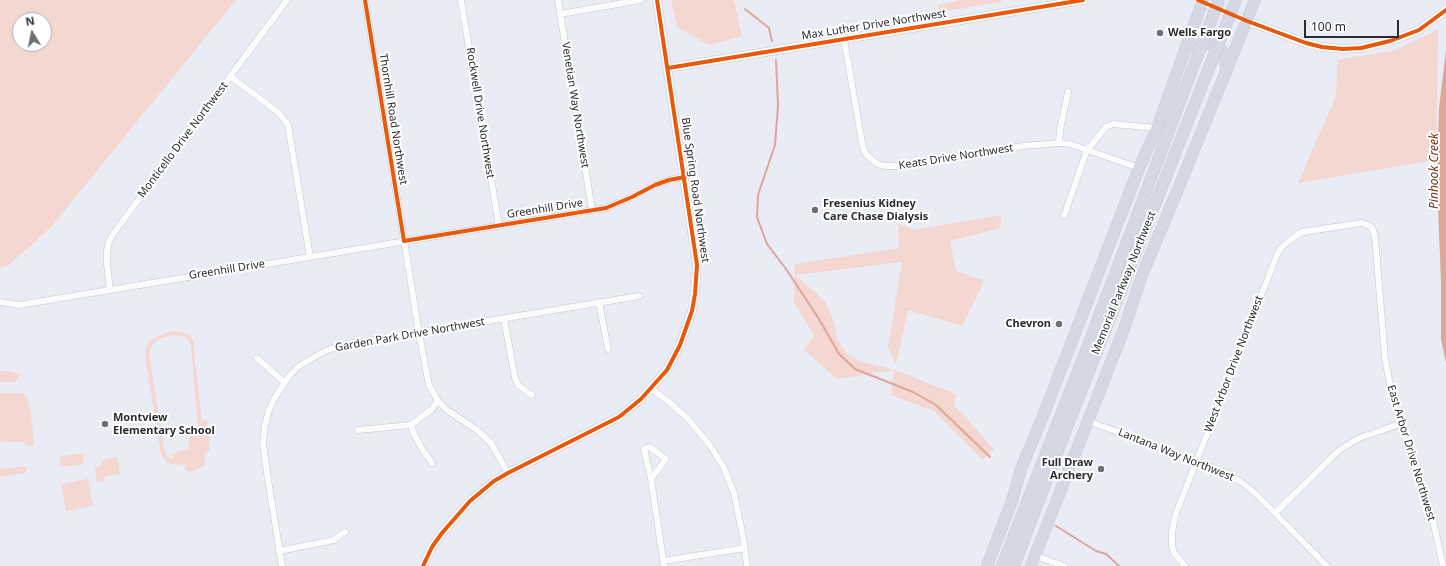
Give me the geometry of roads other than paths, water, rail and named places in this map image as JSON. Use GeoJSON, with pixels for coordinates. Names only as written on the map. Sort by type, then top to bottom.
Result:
{"type":"FeatureCollection","features":[{"type":"Feature","properties":{"kind":"highway"},"geometry":{"type":"LineString","coordinates":[[987,564],[1012,501],[1021,469],[1156,128],[1201,0]]}},
{"type":"Feature","properties":{"kind":"highway","name":"Memorial Parkway Northwest"},"geometry":{"type":"LineString","coordinates":[[1002,566],[1219,0]]}},
{"type":"Feature","properties":{"kind":"highway","name":"Memorial Parkway Northwest"},"geometry":{"type":"LineString","coordinates":[[1014,566],[1067,427],[1236,0]]}},
{"type":"Feature","properties":{"kind":"highway"},"geometry":{"type":"LineString","coordinates":[[1033,562],[1124,329],[1142,275],[1255,0]]}},
{"type":"Feature","properties":{"kind":"highway"},"geometry":{"type":"LineString","coordinates":[[1182,55],[1197,46],[1207,44],[1215,45],[1222,51],[1225,60],[1226,72]]}},
{"type":"Feature","properties":{"kind":"highway"},"geometry":{"type":"LineString","coordinates":[[1082,317],[1093,300],[1121,244],[1131,230]]}},
{"type":"Feature","properties":{"kind":"street","name":"Monticello Drive Northwest"},"geometry":{"type":"LineString","coordinates":[[110,290],[107,251],[109,241],[113,234],[287,0]]}},
{"type":"Feature","properties":{"kind":"street","name":"Thornhill Road Northwest"},"geometry":{"type":"LineString","coordinates":[[364,0],[419,333],[429,385],[438,401],[447,410],[477,430],[491,443],[508,473]]}},
{"type":"Feature","properties":{"kind":"street","name":"Rockwell Drive Northwest"},"geometry":{"type":"LineString","coordinates":[[461,0],[499,226]]}},
{"type":"Feature","properties":{"kind":"street","name":"Venetian Way Northwest"},"geometry":{"type":"LineString","coordinates":[[558,0],[592,210]]}},
{"type":"Feature","properties":{"kind":"street"},"geometry":{"type":"LineString","coordinates":[[560,14],[641,0]]}},
{"type":"Feature","properties":{"kind":"street","name":"Blue Spring Road Northwest"},"geometry":{"type":"LineString","coordinates":[[423,566],[432,547],[466,504],[494,481],[508,473],[619,417],[641,399],[666,370],[674,358],[686,327],[695,294],[697,265],[685,177],[657,0]]}},
{"type":"Feature","properties":{"kind":"street","name":"Max Luther Drive Northwest"},"geometry":{"type":"LineString","coordinates":[[668,68],[1083,0]]}},
{"type":"Feature","properties":{"kind":"street"},"geometry":{"type":"LineString","coordinates":[[1201,0],[1246,21],[1306,44],[1336,48],[1361,48],[1390,41],[1419,30],[1444,12]]}},
{"type":"Feature","properties":{"kind":"street","name":"Keats Drive Northwest"},"geometry":{"type":"LineString","coordinates":[[844,39],[863,148],[866,154],[877,164],[897,166],[1023,146],[1059,143],[1070,144],[1139,168]]}},
{"type":"Feature","properties":{"kind":"street"},"geometry":{"type":"LineString","coordinates":[[230,76],[279,113],[288,125],[310,257]]}},
{"type":"Feature","properties":{"kind":"street"},"geometry":{"type":"LineString","coordinates":[[1059,143],[1060,130],[1068,92]]}},
{"type":"Feature","properties":{"kind":"street"},"geometry":{"type":"LineString","coordinates":[[1064,216],[1087,150],[1106,127],[1113,124],[1156,128]]}},
{"type":"Feature","properties":{"kind":"street","name":"Greenhill Drive"},"geometry":{"type":"LineString","coordinates":[[0,302],[19,305],[606,208],[655,185],[669,180],[685,177]]}},
{"type":"Feature","properties":{"kind":"street","name":"West Arbor Drive Northwest"},"geometry":{"type":"LineString","coordinates":[[1185,566],[1174,553],[1172,546],[1172,533],[1175,516],[1267,280],[1281,248],[1300,233],[1362,223],[1366,224]]}},
{"type":"Feature","properties":{"kind":"street","name":"East Arbor Drive Northwest"},"geometry":{"type":"LineString","coordinates":[[1366,224],[1374,230],[1385,358],[1392,395],[1409,452],[1433,520],[1442,566]]}},
{"type":"Feature","properties":{"kind":"street","name":"Garden Park Drive Northwest"},"geometry":{"type":"LineString","coordinates":[[282,566],[266,473],[263,443],[269,410],[274,399],[284,382],[299,366],[325,351],[343,345],[639,296]]}},
{"type":"Feature","properties":{"kind":"street"},"geometry":{"type":"LineString","coordinates":[[600,302],[608,349]]}},
{"type":"Feature","properties":{"kind":"street"},"geometry":{"type":"LineString","coordinates":[[504,319],[515,378],[518,385],[532,395]]}},
{"type":"Feature","properties":{"kind":"street"},"geometry":{"type":"LineString","coordinates":[[257,358],[284,382]]}},
{"type":"Feature","properties":{"kind":"street"},"geometry":{"type":"LineString","coordinates":[[650,388],[688,419],[709,444],[723,466],[734,493],[748,566]]}},
{"type":"Feature","properties":{"kind":"street"},"geometry":{"type":"LineString","coordinates":[[358,430],[411,425],[431,410],[438,401]]}},
{"type":"Feature","properties":{"kind":"street","name":"Lantana Way Northwest"},"geometry":{"type":"LineString","coordinates":[[1088,420],[1228,474],[1255,493],[1327,566]]}},
{"type":"Feature","properties":{"kind":"street"},"geometry":{"type":"LineString","coordinates":[[1275,514],[1341,449],[1359,438],[1400,424]]}},
{"type":"Feature","properties":{"kind":"street"},"geometry":{"type":"LineString","coordinates":[[411,425],[414,434],[432,463]]}},
{"type":"Feature","properties":{"kind":"street"},"geometry":{"type":"LineString","coordinates":[[651,480],[666,459],[650,447],[644,449],[651,480],[664,563],[745,548]]}},
{"type":"Feature","properties":{"kind":"street"},"geometry":{"type":"LineString","coordinates":[[280,551],[334,540],[345,532]]}},
{"type":"Feature","properties":{"kind":"street"},"geometry":{"type":"LineString","coordinates":[[1033,562],[1064,566]]}},
{"type":"Feature","properties":{"kind":"waterway"},"geometry":{"type":"LineString","coordinates":[[745,9],[769,28],[772,41]]}},
{"type":"Feature","properties":{"kind":"waterway"},"geometry":{"type":"LineString","coordinates":[[776,60],[778,105],[775,145],[758,195],[757,217],[767,244],[786,269],[819,319],[839,354],[855,369],[913,392],[936,405],[990,457]]}},
{"type":"Feature","properties":{"kind":"waterway"},"geometry":{"type":"LineString","coordinates":[[1056,526],[1096,551],[1106,554],[1119,566]]}},
{"type":"Feature","properties":{"kind":"place","name":"Wells Fargo"},"geometry":{"type":"Point","coordinates":[1160,33]}},
{"type":"Feature","properties":{"kind":"place","name":"Fresenius Kidney Care Chase Dialysis"},"geometry":{"type":"Point","coordinates":[815,210]}},
{"type":"Feature","properties":{"kind":"place","name":"Chevron"},"geometry":{"type":"Point","coordinates":[1059,324]}},
{"type":"Feature","properties":{"kind":"place","name":"Montview Elementary School"},"geometry":{"type":"Point","coordinates":[105,424]}},
{"type":"Feature","properties":{"kind":"place","name":"Full Draw Archery"},"geometry":{"type":"Point","coordinates":[1101,469]}},
{"type":"Feature","properties":{"kind":"water label","name":"Pinhook Creek"},"geometry":{"type":"Point","coordinates":[1435,171]}}]}
